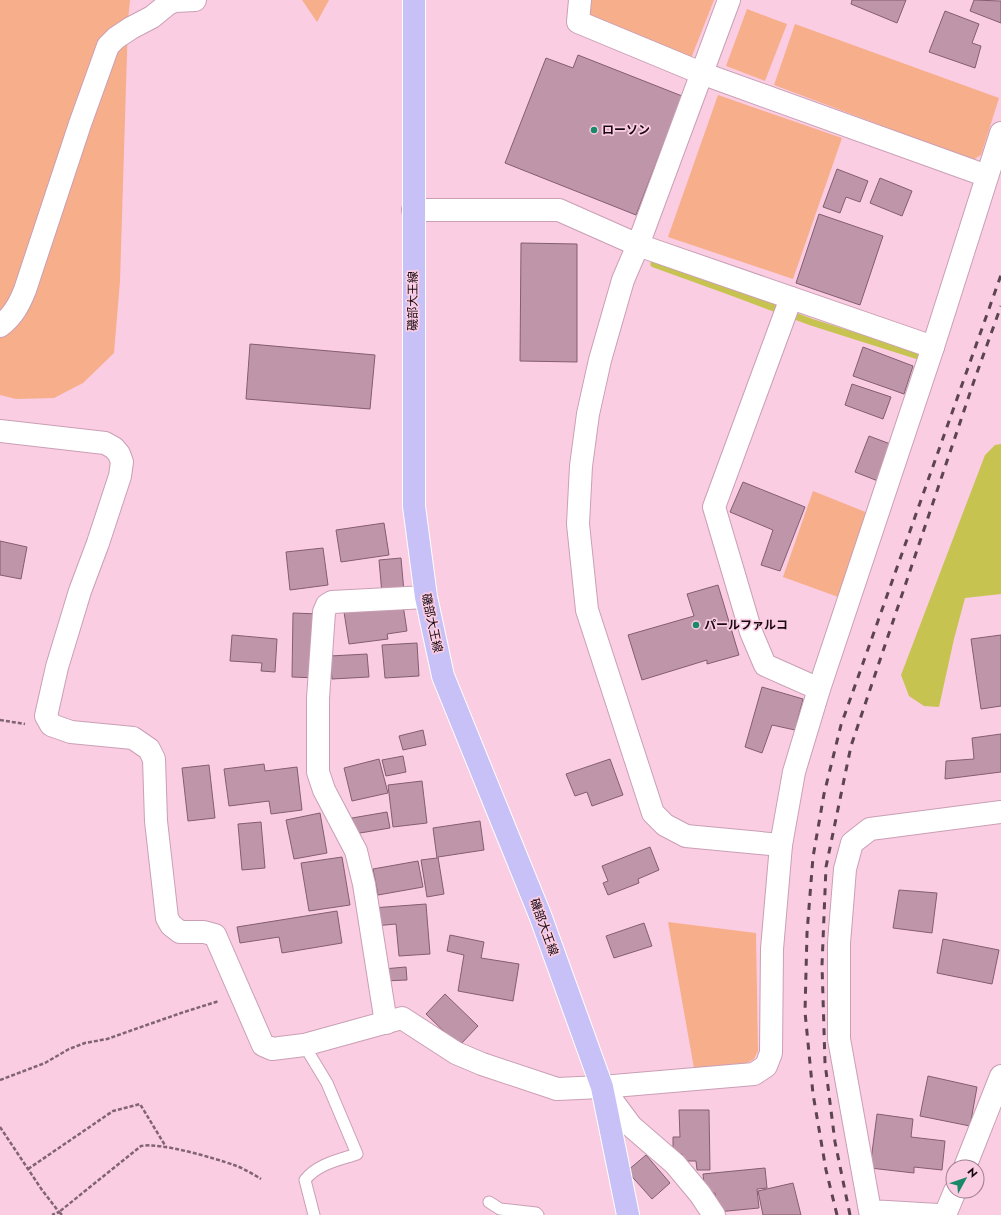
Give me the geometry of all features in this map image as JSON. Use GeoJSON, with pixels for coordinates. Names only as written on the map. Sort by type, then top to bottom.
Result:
{"type":"FeatureCollection","features":[{"type":"Feature","properties":{"kind":"main road","name":"磯部大王線"},"geometry":{"type":"LineString","coordinates":[[414,0],[414,506],[426,597],[443,676],[540,915],[602,1087],[628,1215]]}},
{"type":"Feature","properties":{"kind":"street"},"geometry":{"type":"LineString","coordinates":[[0,326],[11,317],[19,306],[80,124],[108,46],[116,38],[152,17],[168,4],[175,1],[195,0]]}},
{"type":"Feature","properties":{"kind":"street"},"geometry":{"type":"LineString","coordinates":[[580,0],[578,22],[701,73],[987,176]]}},
{"type":"Feature","properties":{"kind":"street"},"geometry":{"type":"LineString","coordinates":[[729,0],[638,245],[623,280],[600,360],[588,414],[581,466],[578,524],[587,610],[653,813],[665,825],[686,836],[781,845]]}},
{"type":"Feature","properties":{"kind":"street"},"geometry":{"type":"LineString","coordinates":[[0,431],[104,443],[114,448],[119,454],[122,462],[120,476],[98,543],[80,591],[57,667],[46,716],[51,725],[71,732],[134,738],[148,749],[154,759],[156,821],[167,918],[171,925],[180,932],[204,932],[215,935],[263,1045],[272,1048],[304,1045],[402,1018],[456,1054],[558,1089],[602,1087],[754,1074],[766,1066],[771,1053],[772,949],[781,845],[794,772],[819,689],[933,347],[1001,133]]}},
{"type":"Feature","properties":{"kind":"street"},"geometry":{"type":"LineString","coordinates":[[413,210],[559,210],[638,245],[933,347]]}},
{"type":"Feature","properties":{"kind":"street"},"geometry":{"type":"LineString","coordinates":[[791,298],[714,507],[751,632],[765,665],[819,689]]}},
{"type":"Feature","properties":{"kind":"street"},"geometry":{"type":"LineString","coordinates":[[386,1023],[364,884],[356,852],[324,790],[318,772],[318,698],[324,612],[327,605],[332,602],[426,597]]}},
{"type":"Feature","properties":{"kind":"street"},"geometry":{"type":"LineString","coordinates":[[938,1215],[870,1211],[839,1039],[839,943],[845,869],[852,843],[870,829],[1001,812]]}},
{"type":"Feature","properties":{"kind":"street"},"geometry":{"type":"LineString","coordinates":[[968,1159],[1001,1076]]}},
{"type":"Feature","properties":{"kind":"street"},"geometry":{"type":"LineString","coordinates":[[602,1087],[632,1126],[675,1164],[700,1194],[714,1215]]}},
{"type":"Feature","properties":{"kind":"street"},"geometry":{"type":"LineString","coordinates":[[945,1215],[952,1199]]}},
{"type":"Feature","properties":{"kind":"lane"},"geometry":{"type":"LineString","coordinates":[[304,1045],[327,1083],[357,1154],[319,1167],[310,1173],[305,1180],[314,1215]]}},
{"type":"Feature","properties":{"kind":"lane"},"geometry":{"type":"LineString","coordinates":[[489,1202],[500,1209],[536,1213],[538,1215]]}},
{"type":"Feature","properties":{"kind":"path"},"geometry":{"type":"LineString","coordinates":[[0,1080],[45,1063],[68,1049],[85,1042],[107,1039],[181,1013],[240,995]]}},
{"type":"Feature","properties":{"kind":"path"},"geometry":{"type":"LineString","coordinates":[[28,1169],[113,1111],[140,1104],[166,1148]]}},
{"type":"Feature","properties":{"kind":"path"},"geometry":{"type":"LineString","coordinates":[[0,1127],[28,1169],[62,1215]]}},
{"type":"Feature","properties":{"kind":"path"},"geometry":{"type":"LineString","coordinates":[[52,1215],[59,1212],[141,1146],[148,1144],[182,1150],[235,1165],[261,1179]]}},
{"type":"Feature","properties":{"kind":"shaded area"},"geometry":{"type":"Polygon","coordinates":[[[0,0],[130,0],[128,21],[120,281],[114,353],[83,383],[54,398],[16,399],[0,395],[0,0]]]}},
{"type":"Feature","properties":{"kind":"shaded area"},"geometry":{"type":"Polygon","coordinates":[[[302,0],[329,0],[317,22],[302,0]]]}},
{"type":"Feature","properties":{"kind":"shaded area"},"geometry":{"type":"Polygon","coordinates":[[[589,0],[714,0],[690,61],[585,19],[589,0]]]}},
{"type":"Feature","properties":{"kind":"shaded area"},"geometry":{"type":"Polygon","coordinates":[[[747,9],[787,24],[765,81],[726,66],[747,9]]]}},
{"type":"Feature","properties":{"kind":"shaded area"},"geometry":{"type":"Polygon","coordinates":[[[795,24],[999,98],[981,155],[973,160],[774,85],[795,24]]]}},
{"type":"Feature","properties":{"kind":"shaded area"},"geometry":{"type":"Polygon","coordinates":[[[718,95],[842,138],[793,279],[668,237],[718,95]]]}},
{"type":"Feature","properties":{"kind":"shaded area"},"geometry":{"type":"Polygon","coordinates":[[[1001,444],[1001,594],[965,598],[939,707],[924,706],[909,696],[901,675],[985,455],[995,445],[1001,444]]]}},
{"type":"Feature","properties":{"kind":"shaded area"},"geometry":{"type":"Polygon","coordinates":[[[813,491],[868,513],[841,598],[783,577],[813,491]]]}},
{"type":"Feature","properties":{"kind":"shaded area"},"geometry":{"type":"Polygon","coordinates":[[[668,922],[756,933],[758,1051],[754,1059],[745,1064],[694,1068],[668,922]]]}},
{"type":"Feature","properties":{"kind":"building"},"geometry":{"type":"Polygon","coordinates":[[[852,0],[906,0],[897,23],[851,4],[852,0]]]}},
{"type":"Feature","properties":{"kind":"building"},"geometry":{"type":"Polygon","coordinates":[[[974,0],[1001,1],[1001,23],[970,11],[974,0]]]}},
{"type":"Feature","properties":{"kind":"building"},"geometry":{"type":"Polygon","coordinates":[[[945,11],[979,24],[972,43],[981,46],[975,68],[929,52],[945,11]]]}},
{"type":"Feature","properties":{"kind":"building","name":"ローソン"},"geometry":{"type":"Polygon","coordinates":[[[578,55],[682,96],[636,215],[505,163],[546,58],[573,68],[578,55]]]}},
{"type":"Feature","properties":{"kind":"building"},"geometry":{"type":"Polygon","coordinates":[[[837,169],[868,181],[860,202],[846,197],[840,213],[823,207],[837,169]]]}},
{"type":"Feature","properties":{"kind":"building"},"geometry":{"type":"Polygon","coordinates":[[[880,178],[912,191],[902,216],[870,203],[880,178]]]}},
{"type":"Feature","properties":{"kind":"building"},"geometry":{"type":"Polygon","coordinates":[[[819,214],[883,236],[860,305],[796,283],[819,214]]]}},
{"type":"Feature","properties":{"kind":"building"},"geometry":{"type":"Polygon","coordinates":[[[521,243],[577,244],[577,362],[520,361],[521,243]]]}},
{"type":"Feature","properties":{"kind":"building"},"geometry":{"type":"Polygon","coordinates":[[[250,344],[375,355],[370,409],[246,399],[250,344]]]}},
{"type":"Feature","properties":{"kind":"building"},"geometry":{"type":"Polygon","coordinates":[[[863,347],[913,366],[904,394],[853,376],[863,347]]]}},
{"type":"Feature","properties":{"kind":"building"},"geometry":{"type":"Polygon","coordinates":[[[852,384],[891,397],[883,419],[845,405],[852,384]]]}},
{"type":"Feature","properties":{"kind":"building"},"geometry":{"type":"Polygon","coordinates":[[[869,436],[893,445],[878,481],[855,472],[869,436]]]}},
{"type":"Feature","properties":{"kind":"building"},"geometry":{"type":"Polygon","coordinates":[[[743,482],[805,507],[780,571],[761,565],[773,530],[730,512],[743,482]]]}},
{"type":"Feature","properties":{"kind":"building"},"geometry":{"type":"Polygon","coordinates":[[[384,523],[389,555],[341,562],[336,530],[384,523]]]}},
{"type":"Feature","properties":{"kind":"building"},"geometry":{"type":"Polygon","coordinates":[[[0,541],[27,547],[21,579],[0,575],[0,541]]]}},
{"type":"Feature","properties":{"kind":"building"},"geometry":{"type":"Polygon","coordinates":[[[323,548],[328,585],[290,590],[286,552],[323,548]]]}},
{"type":"Feature","properties":{"kind":"building"},"geometry":{"type":"Polygon","coordinates":[[[401,558],[404,592],[382,594],[379,560],[401,558]]]}},
{"type":"Feature","properties":{"kind":"building","name":"パールファルコ"},"geometry":{"type":"Polygon","coordinates":[[[718,585],[739,655],[707,664],[707,660],[642,680],[628,635],[694,616],[687,594],[718,585]]]}},
{"type":"Feature","properties":{"kind":"building"},"geometry":{"type":"Polygon","coordinates":[[[403,605],[407,631],[387,634],[388,639],[349,644],[344,612],[403,605]]]}},
{"type":"Feature","properties":{"kind":"building"},"geometry":{"type":"Polygon","coordinates":[[[293,613],[319,614],[318,678],[292,677],[293,613]]]}},
{"type":"Feature","properties":{"kind":"building"},"geometry":{"type":"Polygon","coordinates":[[[232,635],[277,639],[275,672],[261,671],[262,663],[230,661],[232,635]]]}},
{"type":"Feature","properties":{"kind":"building"},"geometry":{"type":"Polygon","coordinates":[[[1001,635],[1001,706],[981,709],[971,639],[1001,635]]]}},
{"type":"Feature","properties":{"kind":"building"},"geometry":{"type":"Polygon","coordinates":[[[417,643],[419,676],[385,678],[382,645],[417,643]]]}},
{"type":"Feature","properties":{"kind":"building"},"geometry":{"type":"Polygon","coordinates":[[[367,654],[369,677],[332,679],[330,656],[367,654]]]}},
{"type":"Feature","properties":{"kind":"building"},"geometry":{"type":"Polygon","coordinates":[[[762,687],[803,699],[795,730],[772,725],[762,753],[745,747],[762,687]]]}},
{"type":"Feature","properties":{"kind":"building"},"geometry":{"type":"Polygon","coordinates":[[[423,730],[426,745],[403,750],[399,736],[423,730]]]}},
{"type":"Feature","properties":{"kind":"building"},"geometry":{"type":"Polygon","coordinates":[[[1001,734],[1001,772],[945,779],[946,761],[974,759],[972,738],[1001,734]]]}},
{"type":"Feature","properties":{"kind":"building"},"geometry":{"type":"Polygon","coordinates":[[[403,756],[406,772],[386,776],[382,760],[403,756]]]}},
{"type":"Feature","properties":{"kind":"building"},"geometry":{"type":"Polygon","coordinates":[[[379,759],[388,793],[352,801],[344,768],[379,759]]]}},
{"type":"Feature","properties":{"kind":"building"},"geometry":{"type":"Polygon","coordinates":[[[610,759],[623,795],[592,806],[587,792],[575,796],[566,774],[610,759]]]}},
{"type":"Feature","properties":{"kind":"building"},"geometry":{"type":"Polygon","coordinates":[[[264,764],[265,771],[297,767],[302,810],[271,814],[269,801],[229,806],[224,769],[264,764]]]}},
{"type":"Feature","properties":{"kind":"building"},"geometry":{"type":"Polygon","coordinates":[[[209,765],[215,818],[188,821],[182,768],[209,765]]]}},
{"type":"Feature","properties":{"kind":"building"},"geometry":{"type":"Polygon","coordinates":[[[422,781],[427,823],[393,827],[388,785],[422,781]]]}},
{"type":"Feature","properties":{"kind":"building"},"geometry":{"type":"Polygon","coordinates":[[[387,812],[390,828],[354,834],[352,818],[387,812]]]}},
{"type":"Feature","properties":{"kind":"building"},"geometry":{"type":"Polygon","coordinates":[[[320,813],[327,853],[294,859],[286,820],[320,813]]]}},
{"type":"Feature","properties":{"kind":"building"},"geometry":{"type":"Polygon","coordinates":[[[480,821],[484,850],[438,857],[444,894],[427,897],[421,860],[437,858],[433,828],[480,821]]]}},
{"type":"Feature","properties":{"kind":"building"},"geometry":{"type":"Polygon","coordinates":[[[261,822],[265,868],[242,870],[238,824],[261,822]]]}},
{"type":"Feature","properties":{"kind":"building"},"geometry":{"type":"Polygon","coordinates":[[[650,847],[659,870],[638,879],[639,883],[608,895],[603,883],[608,881],[602,866],[650,847]]]}},
{"type":"Feature","properties":{"kind":"building"},"geometry":{"type":"Polygon","coordinates":[[[342,857],[350,905],[309,911],[301,863],[342,857]]]}},
{"type":"Feature","properties":{"kind":"building"},"geometry":{"type":"Polygon","coordinates":[[[418,861],[423,887],[378,895],[373,869],[418,861]]]}},
{"type":"Feature","properties":{"kind":"building"},"geometry":{"type":"Polygon","coordinates":[[[899,890],[937,893],[932,933],[893,928],[899,890]]]}},
{"type":"Feature","properties":{"kind":"building"},"geometry":{"type":"Polygon","coordinates":[[[426,904],[430,954],[399,956],[396,924],[374,926],[372,908],[426,904]]]}},
{"type":"Feature","properties":{"kind":"building"},"geometry":{"type":"Polygon","coordinates":[[[337,911],[342,943],[282,953],[279,937],[240,943],[237,927],[337,911]]]}},
{"type":"Feature","properties":{"kind":"building"},"geometry":{"type":"Polygon","coordinates":[[[644,923],[652,946],[614,958],[606,936],[644,923]]]}},
{"type":"Feature","properties":{"kind":"building"},"geometry":{"type":"Polygon","coordinates":[[[450,935],[484,942],[481,958],[519,964],[513,1001],[458,991],[464,955],[447,951],[450,935]]]}},
{"type":"Feature","properties":{"kind":"building"},"geometry":{"type":"Polygon","coordinates":[[[943,939],[999,950],[992,984],[937,973],[943,939]]]}},
{"type":"Feature","properties":{"kind":"building"},"geometry":{"type":"Polygon","coordinates":[[[406,967],[407,980],[383,981],[383,969],[406,967]]]}},
{"type":"Feature","properties":{"kind":"building"},"geometry":{"type":"Polygon","coordinates":[[[445,994],[478,1026],[459,1046],[426,1014],[445,994]]]}},
{"type":"Feature","properties":{"kind":"building"},"geometry":{"type":"Polygon","coordinates":[[[928,1076],[977,1087],[970,1126],[920,1116],[928,1076]]]}},
{"type":"Feature","properties":{"kind":"building"},"geometry":{"type":"Polygon","coordinates":[[[679,1110],[709,1110],[710,1170],[697,1170],[696,1161],[683,1161],[682,1154],[673,1154],[673,1137],[680,1137],[679,1110]]]}},
{"type":"Feature","properties":{"kind":"building"},"geometry":{"type":"Polygon","coordinates":[[[877,1114],[913,1119],[911,1137],[945,1141],[942,1170],[914,1167],[914,1173],[870,1168],[877,1114]]]}},
{"type":"Feature","properties":{"kind":"building"},"geometry":{"type":"Polygon","coordinates":[[[646,1155],[670,1183],[652,1199],[627,1171],[646,1155]]]}},
{"type":"Feature","properties":{"kind":"building"},"geometry":{"type":"Polygon","coordinates":[[[765,1168],[767,1188],[757,1189],[759,1208],[717,1212],[715,1193],[705,1194],[703,1174],[765,1168]]]}},
{"type":"Feature","properties":{"kind":"building"},"geometry":{"type":"Polygon","coordinates":[[[793,1183],[801,1215],[763,1215],[758,1191],[793,1183]]]}},
{"type":"Feature","properties":{"kind":"waterway"},"geometry":{"type":"LineString","coordinates":[[654,264],[811,322],[918,356]]}},
{"type":"Feature","properties":{"kind":"railway"},"geometry":{"type":"LineString","coordinates":[[837,1215],[826,1170],[813,1094],[805,1012],[807,933],[813,857],[824,794],[841,725],[1001,275]]}},
{"type":"Feature","properties":{"kind":"railway"},"geometry":{"type":"LineString","coordinates":[[850,1215],[835,1142],[825,1063],[822,965],[826,867],[851,746],[974,381],[1001,306]]}},
{"type":"Feature","properties":{"kind":"place","name":"ローソン"},"geometry":{"type":"Point","coordinates":[594,130]}},
{"type":"Feature","properties":{"kind":"place","name":"パールファルコ"},"geometry":{"type":"Point","coordinates":[696,625]}}]}
